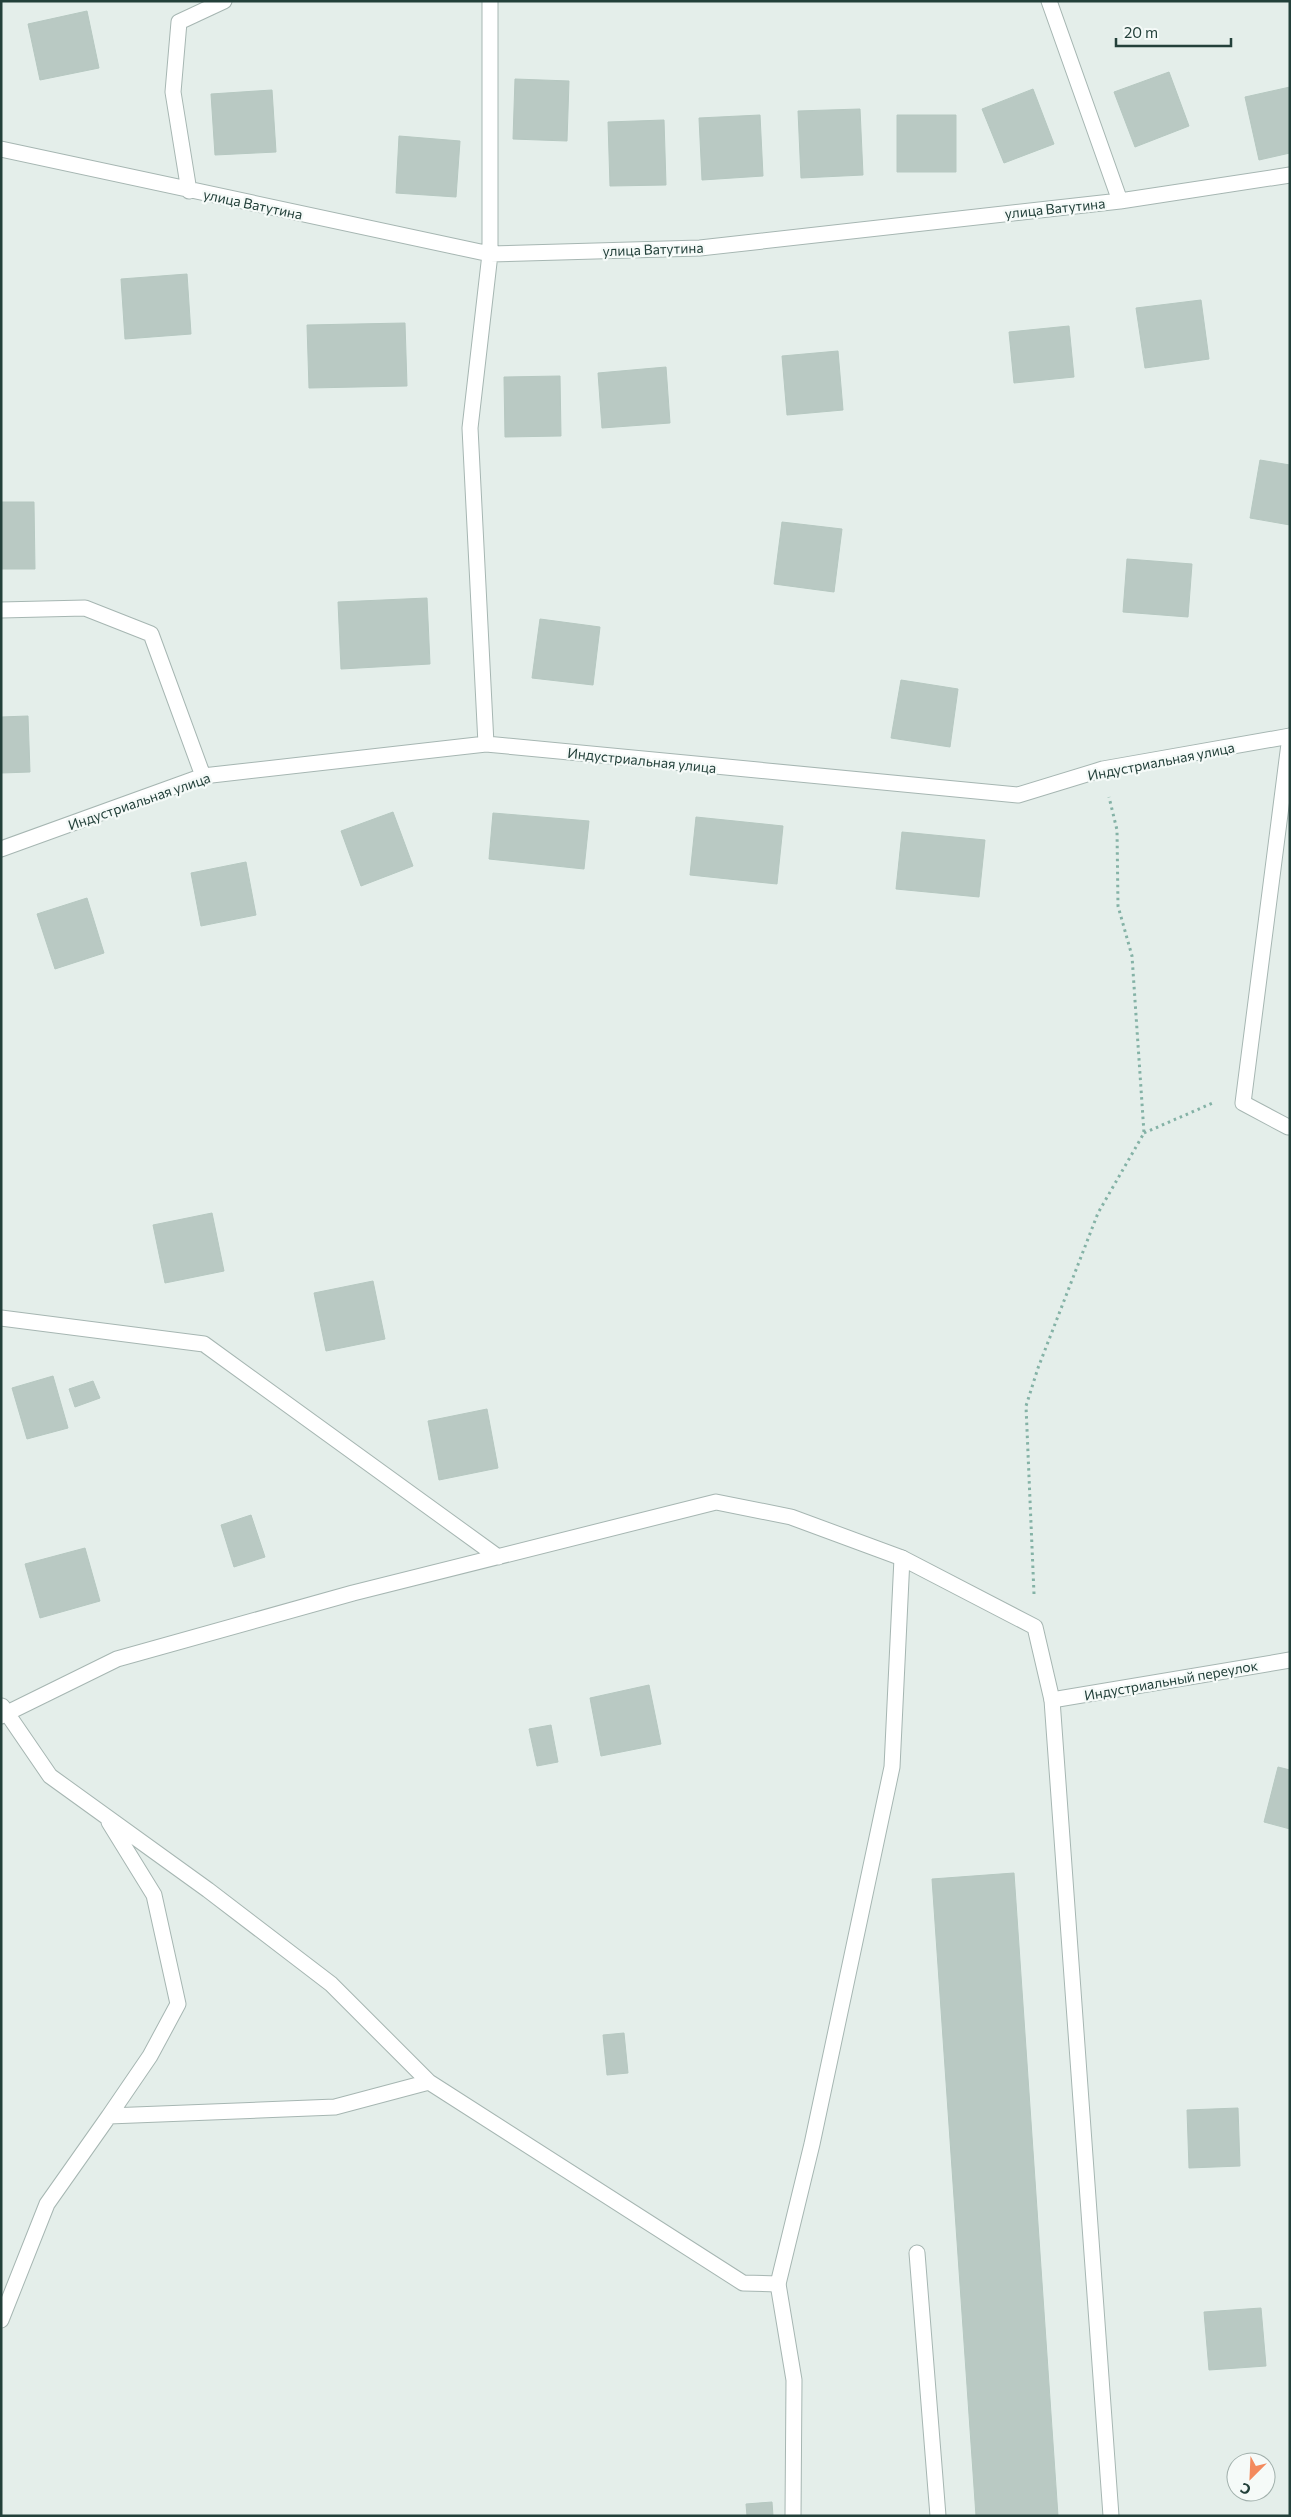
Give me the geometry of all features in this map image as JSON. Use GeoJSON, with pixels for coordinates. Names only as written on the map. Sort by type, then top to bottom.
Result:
{"type":"FeatureCollection","features":[{"type":"Feature","properties":{"kind":"street","name":"улица Ватутина"},"geometry":{"type":"LineString","coordinates":[[189,191],[173,92],[179,22],[224,1]]}},
{"type":"Feature","properties":{"kind":"street"},"geometry":{"type":"LineString","coordinates":[[486,744],[470,428],[490,254],[490,1]]}},
{"type":"Feature","properties":{"kind":"street","name":"улица Ватутина"},"geometry":{"type":"LineString","coordinates":[[1049,1],[1120,201]]}},
{"type":"Feature","properties":{"kind":"street","name":"улица Ватутина"},"geometry":{"type":"LineString","coordinates":[[1,149],[189,191],[490,254],[700,248],[1120,201],[1290,175]]}},
{"type":"Feature","properties":{"kind":"street"},"geometry":{"type":"LineString","coordinates":[[1,610],[85,608],[151,634],[203,776]]}},
{"type":"Feature","properties":{"kind":"street"},"geometry":{"type":"LineString","coordinates":[[1288,1127],[1243,1103],[1290,736]]}},
{"type":"Feature","properties":{"kind":"street","name":"Индустриальная улица"},"geometry":{"type":"LineString","coordinates":[[1,849],[203,776],[486,744],[1018,795],[1103,769],[1290,736]]}},
{"type":"Feature","properties":{"kind":"street"},"geometry":{"type":"LineString","coordinates":[[1,1318],[204,1344],[498,1556]]}},
{"type":"Feature","properties":{"kind":"street"},"geometry":{"type":"LineString","coordinates":[[778,2284],[743,2283],[429,2082],[331,1984],[208,1890],[50,1776],[3,1712],[117,1659],[353,1593],[716,1502],[791,1518],[902,1558],[1035,1627],[1052,1700],[1111,2516]]}},
{"type":"Feature","properties":{"kind":"street"},"geometry":{"type":"LineString","coordinates":[[793,2516],[794,2380],[778,2284],[812,2144],[892,1767],[902,1558]]}},
{"type":"Feature","properties":{"kind":"street","name":"Индустриальный переулок"},"geometry":{"type":"LineString","coordinates":[[1052,1700],[1290,1660]]}},
{"type":"Feature","properties":{"kind":"street"},"geometry":{"type":"LineString","coordinates":[[1,2320],[47,2204],[150,2056],[178,2004],[154,1895],[106,1817]]}},
{"type":"Feature","properties":{"kind":"street"},"geometry":{"type":"LineString","coordinates":[[109,2116],[335,2107],[429,2082]]}},
{"type":"Feature","properties":{"kind":"street"},"geometry":{"type":"LineString","coordinates":[[917,2253],[938,2516]]}},
{"type":"Feature","properties":{"kind":"path"},"geometry":{"type":"LineString","coordinates":[[1035,1627],[1026,1406],[1038,1368],[1098,1213],[1144,1133],[1132,956],[1118,906],[1117,830],[1103,769]]}},
{"type":"Feature","properties":{"kind":"path"},"geometry":{"type":"LineString","coordinates":[[1144,1133],[1244,1089]]}},
{"type":"Feature","properties":{"kind":"building"},"geometry":{"type":"Polygon","coordinates":[[[87,11],[99,68],[40,80],[28,24],[87,11]]]}},
{"type":"Feature","properties":{"kind":"building"},"geometry":{"type":"Polygon","coordinates":[[[1169,72],[1189,126],[1135,147],[1114,92],[1169,72]]]}},
{"type":"Feature","properties":{"kind":"building"},"geometry":{"type":"Polygon","coordinates":[[[515,79],[569,81],[567,141],[513,139],[515,79]]]}},
{"type":"Feature","properties":{"kind":"building"},"geometry":{"type":"Polygon","coordinates":[[[1290,87],[1290,153],[1259,160],[1245,97],[1290,87]]]}},
{"type":"Feature","properties":{"kind":"building"},"geometry":{"type":"Polygon","coordinates":[[[1033,89],[1054,144],[1004,163],[982,109],[1033,89]]]}},
{"type":"Feature","properties":{"kind":"building"},"geometry":{"type":"Polygon","coordinates":[[[272,90],[276,152],[215,155],[211,94],[272,90]]]}},
{"type":"Feature","properties":{"kind":"building"},"geometry":{"type":"Polygon","coordinates":[[[860,109],[863,175],[801,178],[798,111],[860,109]]]}},
{"type":"Feature","properties":{"kind":"building"},"geometry":{"type":"Polygon","coordinates":[[[760,115],[763,176],[702,180],[699,118],[760,115]]]}},
{"type":"Feature","properties":{"kind":"building"},"geometry":{"type":"Polygon","coordinates":[[[897,115],[956,115],[956,172],[897,172],[897,115]]]}},
{"type":"Feature","properties":{"kind":"building"},"geometry":{"type":"Polygon","coordinates":[[[664,120],[666,185],[610,186],[608,122],[664,120]]]}},
{"type":"Feature","properties":{"kind":"building"},"geometry":{"type":"Polygon","coordinates":[[[399,136],[460,141],[456,197],[396,193],[399,136]]]}},
{"type":"Feature","properties":{"kind":"building"},"geometry":{"type":"Polygon","coordinates":[[[187,274],[191,334],[125,339],[121,279],[187,274]]]}},
{"type":"Feature","properties":{"kind":"building"},"geometry":{"type":"Polygon","coordinates":[[[1201,300],[1209,359],[1145,368],[1136,308],[1201,300]]]}},
{"type":"Feature","properties":{"kind":"building"},"geometry":{"type":"Polygon","coordinates":[[[405,323],[407,386],[309,388],[307,325],[405,323]]]}},
{"type":"Feature","properties":{"kind":"building"},"geometry":{"type":"Polygon","coordinates":[[[1069,326],[1074,377],[1014,383],[1009,332],[1069,326]]]}},
{"type":"Feature","properties":{"kind":"building"},"geometry":{"type":"Polygon","coordinates":[[[838,351],[843,410],[787,415],[782,356],[838,351]]]}},
{"type":"Feature","properties":{"kind":"building"},"geometry":{"type":"Polygon","coordinates":[[[666,367],[670,423],[602,428],[598,373],[666,367]]]}},
{"type":"Feature","properties":{"kind":"building"},"geometry":{"type":"Polygon","coordinates":[[[560,376],[561,436],[505,437],[504,377],[560,376]]]}},
{"type":"Feature","properties":{"kind":"building"},"geometry":{"type":"Polygon","coordinates":[[[1260,460],[1290,465],[1290,525],[1250,518],[1260,460]]]}},
{"type":"Feature","properties":{"kind":"building"},"geometry":{"type":"Polygon","coordinates":[[[1,502],[34,502],[35,569],[1,569],[1,502]]]}},
{"type":"Feature","properties":{"kind":"building"},"geometry":{"type":"Polygon","coordinates":[[[782,522],[842,529],[834,592],[774,584],[782,522]]]}},
{"type":"Feature","properties":{"kind":"building"},"geometry":{"type":"Polygon","coordinates":[[[1127,559],[1192,564],[1188,617],[1123,612],[1127,559]]]}},
{"type":"Feature","properties":{"kind":"building"},"geometry":{"type":"Polygon","coordinates":[[[427,598],[430,664],[341,669],[338,602],[427,598]]]}},
{"type":"Feature","properties":{"kind":"building"},"geometry":{"type":"Polygon","coordinates":[[[540,619],[600,627],[593,685],[532,678],[540,619]]]}},
{"type":"Feature","properties":{"kind":"building"},"geometry":{"type":"Polygon","coordinates":[[[901,680],[958,689],[950,747],[891,738],[901,680]]]}},
{"type":"Feature","properties":{"kind":"building"},"geometry":{"type":"Polygon","coordinates":[[[28,716],[30,772],[1,773],[1,717],[28,716]]]}},
{"type":"Feature","properties":{"kind":"building"},"geometry":{"type":"Polygon","coordinates":[[[393,812],[413,866],[361,886],[341,831],[393,812]]]}},
{"type":"Feature","properties":{"kind":"building"},"geometry":{"type":"Polygon","coordinates":[[[493,813],[589,821],[584,869],[489,859],[493,813]]]}},
{"type":"Feature","properties":{"kind":"building"},"geometry":{"type":"Polygon","coordinates":[[[696,817],[783,826],[777,884],[690,875],[696,817]]]}},
{"type":"Feature","properties":{"kind":"building"},"geometry":{"type":"Polygon","coordinates":[[[902,832],[985,840],[979,897],[896,889],[902,832]]]}},
{"type":"Feature","properties":{"kind":"building"},"geometry":{"type":"Polygon","coordinates":[[[246,862],[256,915],[201,926],[191,873],[246,862]]]}},
{"type":"Feature","properties":{"kind":"building"},"geometry":{"type":"Polygon","coordinates":[[[87,898],[104,953],[55,969],[37,914],[87,898]]]}},
{"type":"Feature","properties":{"kind":"building"},"geometry":{"type":"Polygon","coordinates":[[[212,1213],[224,1271],[165,1283],[153,1225],[212,1213]]]}},
{"type":"Feature","properties":{"kind":"building"},"geometry":{"type":"Polygon","coordinates":[[[373,1281],[385,1339],[326,1351],[314,1293],[373,1281]]]}},
{"type":"Feature","properties":{"kind":"building"},"geometry":{"type":"Polygon","coordinates":[[[53,1376],[68,1428],[27,1439],[12,1388],[53,1376]]]}},
{"type":"Feature","properties":{"kind":"building"},"geometry":{"type":"Polygon","coordinates":[[[93,1381],[100,1398],[75,1407],[69,1389],[93,1381]]]}},
{"type":"Feature","properties":{"kind":"building"},"geometry":{"type":"Polygon","coordinates":[[[487,1409],[498,1468],[439,1480],[428,1421],[487,1409]]]}},
{"type":"Feature","properties":{"kind":"building"},"geometry":{"type":"Polygon","coordinates":[[[251,1515],[265,1557],[234,1567],[221,1525],[251,1515]]]}},
{"type":"Feature","properties":{"kind":"building"},"geometry":{"type":"Polygon","coordinates":[[[85,1548],[100,1601],[40,1618],[25,1564],[85,1548]]]}},
{"type":"Feature","properties":{"kind":"building"},"geometry":{"type":"Polygon","coordinates":[[[649,1685],[661,1744],[601,1756],[590,1698],[649,1685]]]}},
{"type":"Feature","properties":{"kind":"building"},"geometry":{"type":"Polygon","coordinates":[[[551,1725],[558,1762],[537,1766],[529,1729],[551,1725]]]}},
{"type":"Feature","properties":{"kind":"building"},"geometry":{"type":"Polygon","coordinates":[[[1278,1767],[1290,1770],[1290,1829],[1264,1822],[1278,1767]]]}},
{"type":"Feature","properties":{"kind":"building"},"geometry":{"type":"Polygon","coordinates":[[[1014,1873],[1058,2516],[976,2516],[932,1879],[1014,1873]]]}},
{"type":"Feature","properties":{"kind":"building"},"geometry":{"type":"Polygon","coordinates":[[[624,2033],[628,2073],[607,2075],[603,2035],[624,2033]]]}},
{"type":"Feature","properties":{"kind":"building"},"geometry":{"type":"Polygon","coordinates":[[[1238,2108],[1240,2166],[1189,2168],[1187,2110],[1238,2108]]]}},
{"type":"Feature","properties":{"kind":"building"},"geometry":{"type":"Polygon","coordinates":[[[1261,2308],[1266,2366],[1209,2370],[1204,2312],[1261,2308]]]}},
{"type":"Feature","properties":{"kind":"building"},"geometry":{"type":"Polygon","coordinates":[[[772,2502],[773,2516],[747,2516],[746,2504],[772,2502]]]}}]}
